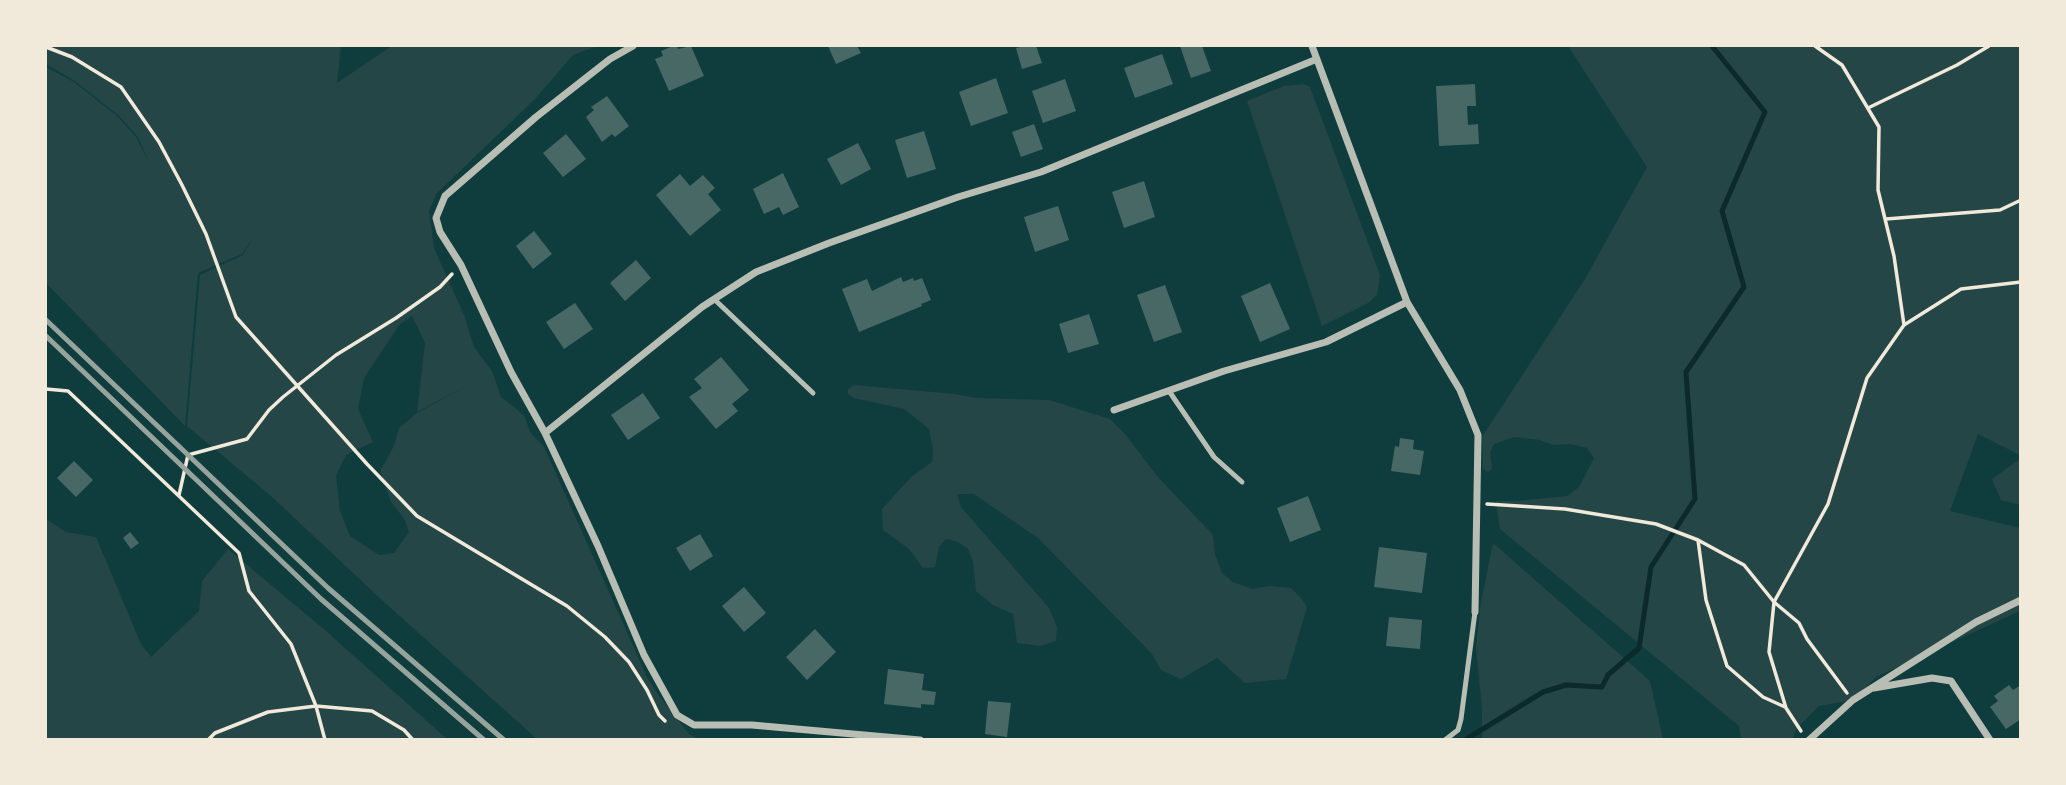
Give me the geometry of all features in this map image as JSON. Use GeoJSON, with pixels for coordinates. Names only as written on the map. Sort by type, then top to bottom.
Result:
{"type":"FeatureCollection","features":[{"type":"Feature","properties":{"kind":"street"},"geometry":{"type":"LineString","coordinates":[[633,46],[610,59],[536,117],[444,197],[436,218],[440,232],[461,265],[511,372],[545,433],[598,546],[644,655],[677,715],[694,725],[752,725],[920,740]]}},
{"type":"Feature","properties":{"kind":"street"},"geometry":{"type":"LineString","coordinates":[[1312,46],[1407,302],[1460,390],[1478,435],[1475,612]]}},
{"type":"Feature","properties":{"kind":"street"},"geometry":{"type":"LineString","coordinates":[[545,433],[714,299],[756,271],[958,197],[1041,172],[1317,59]]}},
{"type":"Feature","properties":{"kind":"street"},"geometry":{"type":"LineString","coordinates":[[1114,411],[1224,371],[1326,342],[1407,302]]}},
{"type":"Feature","properties":{"kind":"street"},"geometry":{"type":"LineString","coordinates":[[1807,740],[1853,700],[1976,622],[2021,600]]}},
{"type":"Feature","properties":{"kind":"street"},"geometry":{"type":"LineString","coordinates":[[1870,689],[1932,678],[1951,681],[1990,740]]}},
{"type":"Feature","properties":{"kind":"lane"},"geometry":{"type":"LineString","coordinates":[[714,299],[813,393]]}},
{"type":"Feature","properties":{"kind":"lane"},"geometry":{"type":"LineString","coordinates":[[1169,391],[1214,457],[1242,482]]}},
{"type":"Feature","properties":{"kind":"lane"},"geometry":{"type":"LineString","coordinates":[[1445,740],[1458,730],[1461,719],[1475,612]]}},
{"type":"Feature","properties":{"kind":"path"},"geometry":{"type":"LineString","coordinates":[[1815,46],[1842,65],[1879,127],[1878,190],[1894,256],[1904,325]]}},
{"type":"Feature","properties":{"kind":"path"},"geometry":{"type":"LineString","coordinates":[[1868,108],[1957,65],[1989,46]]}},
{"type":"Feature","properties":{"kind":"path"},"geometry":{"type":"LineString","coordinates":[[46,47],[72,57],[121,87],[159,142],[182,185],[206,234],[236,317],[298,387],[417,516],[567,606],[605,637],[629,662],[659,715],[667,723]]}},
{"type":"Feature","properties":{"kind":"path"},"geometry":{"type":"LineString","coordinates":[[1886,219],[2000,210],[2021,200]]}},
{"type":"Feature","properties":{"kind":"path"},"geometry":{"type":"LineString","coordinates":[[179,495],[188,455],[247,439],[269,410],[336,355],[440,287],[461,265]]}},
{"type":"Feature","properties":{"kind":"path"},"geometry":{"type":"LineString","coordinates":[[1807,740],[1786,708],[1769,652],[1774,602],[1828,504],[1867,379],[1904,325],[1961,289],[2021,282]]}},
{"type":"Feature","properties":{"kind":"path"},"geometry":{"type":"LineString","coordinates":[[46,389],[68,391],[239,553],[249,591],[291,644],[316,706],[325,740]]}},
{"type":"Feature","properties":{"kind":"path"},"geometry":{"type":"LineString","coordinates":[[1476,503],[1565,509],[1642,521],[1668,527],[1698,540],[1744,565],[1774,602],[1799,623],[1807,639],[1853,700]]}},
{"type":"Feature","properties":{"kind":"path"},"geometry":{"type":"LineString","coordinates":[[1698,540],[1706,600],[1727,666],[1763,697],[1786,708]]}},
{"type":"Feature","properties":{"kind":"path"},"geometry":{"type":"LineString","coordinates":[[208,740],[215,733],[268,712],[316,706],[372,711],[404,730],[414,740]]}},
{"type":"Feature","properties":{"kind":"shaded area"},"geometry":{"type":"Polygon","coordinates":[[[46,46],[341,46],[337,83],[392,46],[597,46],[573,55],[535,99],[437,193],[429,211],[434,248],[464,315],[474,347],[492,371],[501,397],[524,415],[530,432],[544,447],[647,677],[689,734],[699,739],[537,739],[271,496],[187,426],[200,275],[243,255],[253,238],[242,254],[198,273],[185,426],[46,283],[46,67],[74,82],[116,115],[136,137],[149,162],[138,137],[118,115],[75,81],[46,64],[46,46]],[[412,316],[399,325],[364,378],[358,409],[373,442],[346,455],[336,475],[340,511],[350,536],[379,555],[394,553],[409,532],[405,520],[391,502],[380,471],[394,446],[399,428],[417,413],[470,384],[417,412],[425,343],[412,316]]]}},
{"type":"Feature","properties":{"kind":"shaded area"},"geometry":{"type":"Polygon","coordinates":[[[1568,46],[2020,46],[2020,455],[1978,434],[1950,511],[2020,528],[2020,611],[1876,677],[1853,700],[1819,706],[1798,727],[1792,739],[1741,739],[1739,726],[1500,529],[1496,501],[1567,496],[1579,487],[1594,458],[1587,448],[1514,437],[1494,444],[1490,452],[1492,469],[1488,472],[1483,469],[1482,437],[1585,279],[1647,167],[1568,46]]]}},
{"type":"Feature","properties":{"kind":"shaded area"},"geometry":{"type":"Polygon","coordinates":[[[1304,84],[1310,87],[1380,275],[1377,295],[1368,303],[1322,326],[1247,101],[1284,86],[1304,84]]]}},
{"type":"Feature","properties":{"kind":"shaded area"},"geometry":{"type":"Polygon","coordinates":[[[854,385],[976,398],[1049,400],[1110,419],[1157,476],[1213,535],[1215,554],[1222,573],[1233,582],[1252,589],[1269,586],[1291,588],[1302,599],[1307,607],[1286,679],[1245,683],[1217,658],[1181,679],[1161,670],[1152,654],[1038,538],[974,494],[957,494],[961,507],[1049,608],[1057,627],[1056,641],[1040,646],[1017,643],[1013,614],[993,605],[976,591],[973,561],[968,549],[958,542],[946,539],[939,547],[935,567],[923,568],[909,549],[883,530],[882,509],[911,477],[932,462],[929,429],[904,409],[854,398],[848,394],[848,389],[854,385]]]}},
{"type":"Feature","properties":{"kind":"shaded area"},"geometry":{"type":"Polygon","coordinates":[[[2020,459],[2020,505],[2001,500],[1992,479],[2020,459]]]}},
{"type":"Feature","properties":{"kind":"shaded area"},"geometry":{"type":"Polygon","coordinates":[[[46,519],[66,532],[96,537],[141,644],[151,657],[199,611],[202,581],[228,549],[326,631],[447,739],[46,739],[46,519]]]}},
{"type":"Feature","properties":{"kind":"shaded area"},"geometry":{"type":"Polygon","coordinates":[[[1493,543],[1650,681],[1663,739],[1482,739],[1476,647],[1481,602],[1493,543]]]}},
{"type":"Feature","properties":{"kind":"building"},"geometry":{"type":"Polygon","coordinates":[[[673,46],[678,49],[691,46],[704,76],[669,91],[655,59],[663,56],[661,51],[673,46]]]}},
{"type":"Feature","properties":{"kind":"building"},"geometry":{"type":"Polygon","coordinates":[[[828,46],[857,46],[861,53],[836,64],[828,46]]]}},
{"type":"Feature","properties":{"kind":"building"},"geometry":{"type":"Polygon","coordinates":[[[1036,46],[1042,63],[1022,69],[1016,48],[1036,46]]]}},
{"type":"Feature","properties":{"kind":"building"},"geometry":{"type":"Polygon","coordinates":[[[1180,46],[1202,46],[1211,71],[1191,78],[1180,46]]]}},
{"type":"Feature","properties":{"kind":"building"},"geometry":{"type":"Polygon","coordinates":[[[1162,54],[1173,84],[1135,98],[1124,68],[1162,54]]]}},
{"type":"Feature","properties":{"kind":"building"},"geometry":{"type":"Polygon","coordinates":[[[996,78],[1008,113],[971,126],[959,92],[996,78]]]}},
{"type":"Feature","properties":{"kind":"building"},"geometry":{"type":"Polygon","coordinates":[[[1065,79],[1076,111],[1043,123],[1032,91],[1065,79]]]}},
{"type":"Feature","properties":{"kind":"building"},"geometry":{"type":"Polygon","coordinates":[[[1475,84],[1476,106],[1467,106],[1468,125],[1478,124],[1479,144],[1439,146],[1436,86],[1475,84]]]}},
{"type":"Feature","properties":{"kind":"building"},"geometry":{"type":"Polygon","coordinates":[[[607,96],[629,126],[615,137],[612,134],[602,142],[586,117],[594,110],[591,107],[607,96]]]}},
{"type":"Feature","properties":{"kind":"building"},"geometry":{"type":"Polygon","coordinates":[[[1034,124],[1043,149],[1021,157],[1012,132],[1034,124]]]}},
{"type":"Feature","properties":{"kind":"building"},"geometry":{"type":"Polygon","coordinates":[[[924,131],[936,169],[907,178],[895,140],[924,131]]]}},
{"type":"Feature","properties":{"kind":"building"},"geometry":{"type":"Polygon","coordinates":[[[566,134],[586,159],[563,177],[543,153],[566,134]]]}},
{"type":"Feature","properties":{"kind":"building"},"geometry":{"type":"Polygon","coordinates":[[[858,143],[871,169],[841,185],[827,159],[858,143]]]}},
{"type":"Feature","properties":{"kind":"building"},"geometry":{"type":"Polygon","coordinates":[[[783,173],[799,207],[783,215],[779,207],[764,214],[753,189],[783,173]]]}},
{"type":"Feature","properties":{"kind":"building"},"geometry":{"type":"Polygon","coordinates":[[[680,174],[690,186],[703,175],[715,188],[708,194],[721,210],[690,236],[656,195],[680,174]]]}},
{"type":"Feature","properties":{"kind":"building"},"geometry":{"type":"Polygon","coordinates":[[[1144,181],[1155,217],[1124,228],[1112,192],[1144,181]]]}},
{"type":"Feature","properties":{"kind":"building"},"geometry":{"type":"Polygon","coordinates":[[[1058,206],[1069,240],[1035,252],[1024,217],[1058,206]]]}},
{"type":"Feature","properties":{"kind":"building"},"geometry":{"type":"Polygon","coordinates":[[[534,231],[552,254],[533,269],[516,246],[534,231]]]}},
{"type":"Feature","properties":{"kind":"building"},"geometry":{"type":"Polygon","coordinates":[[[636,260],[651,278],[625,301],[610,283],[636,260]]]}},
{"type":"Feature","properties":{"kind":"building"},"geometry":{"type":"Polygon","coordinates":[[[901,277],[903,282],[922,278],[931,300],[859,332],[842,289],[867,279],[872,291],[901,277]]]}},
{"type":"Feature","properties":{"kind":"building"},"geometry":{"type":"Polygon","coordinates":[[[1270,283],[1290,329],[1260,342],[1241,296],[1270,283]]]}},
{"type":"Feature","properties":{"kind":"building"},"geometry":{"type":"Polygon","coordinates":[[[1165,285],[1182,332],[1154,342],[1137,295],[1165,285]]]}},
{"type":"Feature","properties":{"kind":"building"},"geometry":{"type":"Polygon","coordinates":[[[575,303],[593,329],[564,349],[546,322],[575,303]]]}},
{"type":"Feature","properties":{"kind":"building"},"geometry":{"type":"Polygon","coordinates":[[[1089,314],[1099,344],[1068,353],[1059,324],[1089,314]]]}},
{"type":"Feature","properties":{"kind":"building"},"geometry":{"type":"Polygon","coordinates":[[[721,357],[749,390],[732,404],[738,411],[716,429],[689,397],[702,388],[694,379],[721,357]]]}},
{"type":"Feature","properties":{"kind":"building"},"geometry":{"type":"Polygon","coordinates":[[[643,393],[660,418],[628,440],[611,415],[643,393]]]}},
{"type":"Feature","properties":{"kind":"building"},"geometry":{"type":"Polygon","coordinates":[[[1400,438],[1414,440],[1413,449],[1424,451],[1420,475],[1391,471],[1395,446],[1399,447],[1400,438]]]}},
{"type":"Feature","properties":{"kind":"building"},"geometry":{"type":"Polygon","coordinates":[[[74,461],[93,480],[76,497],[57,478],[74,461]]]}},
{"type":"Feature","properties":{"kind":"building"},"geometry":{"type":"Polygon","coordinates":[[[1308,496],[1321,530],[1290,542],[1277,508],[1308,496]]]}},
{"type":"Feature","properties":{"kind":"building"},"geometry":{"type":"Polygon","coordinates":[[[130,532],[139,543],[131,549],[123,538],[130,532]]]}},
{"type":"Feature","properties":{"kind":"building"},"geometry":{"type":"Polygon","coordinates":[[[700,534],[713,556],[690,571],[676,548],[700,534]]]}},
{"type":"Feature","properties":{"kind":"building"},"geometry":{"type":"Polygon","coordinates":[[[1379,547],[1427,553],[1422,593],[1374,587],[1379,547]]]}},
{"type":"Feature","properties":{"kind":"building"},"geometry":{"type":"Polygon","coordinates":[[[744,587],[766,613],[744,632],[722,606],[744,587]]]}},
{"type":"Feature","properties":{"kind":"building"},"geometry":{"type":"Polygon","coordinates":[[[1389,617],[1422,620],[1420,649],[1386,646],[1389,617]]]}},
{"type":"Feature","properties":{"kind":"building"},"geometry":{"type":"Polygon","coordinates":[[[815,629],[836,652],[807,680],[786,657],[815,629]]]}},
{"type":"Feature","properties":{"kind":"building"},"geometry":{"type":"Polygon","coordinates":[[[888,669],[924,674],[922,690],[936,692],[934,705],[921,704],[921,708],[884,704],[888,669]]]}},
{"type":"Feature","properties":{"kind":"building"},"geometry":{"type":"Polygon","coordinates":[[[2009,685],[2013,690],[2021,685],[2021,719],[2006,729],[1990,707],[1998,701],[1994,696],[2009,685]]]}},
{"type":"Feature","properties":{"kind":"building"},"geometry":{"type":"Polygon","coordinates":[[[988,701],[1011,703],[1007,737],[985,734],[988,701]]]}},
{"type":"Feature","properties":{"kind":"waterway"},"geometry":{"type":"LineString","coordinates":[[1465,740],[1543,692],[1566,685],[1602,687],[1608,675],[1639,648],[1651,567],[1695,499],[1686,372],[1744,287],[1722,211],[1765,112],[1712,46]]}},
{"type":"Feature","properties":{"kind":"railway"},"geometry":{"type":"LineString","coordinates":[[46,320],[328,588],[504,740]]}},
{"type":"Feature","properties":{"kind":"railway"},"geometry":{"type":"LineString","coordinates":[[46,336],[321,599],[484,740]]}}]}
